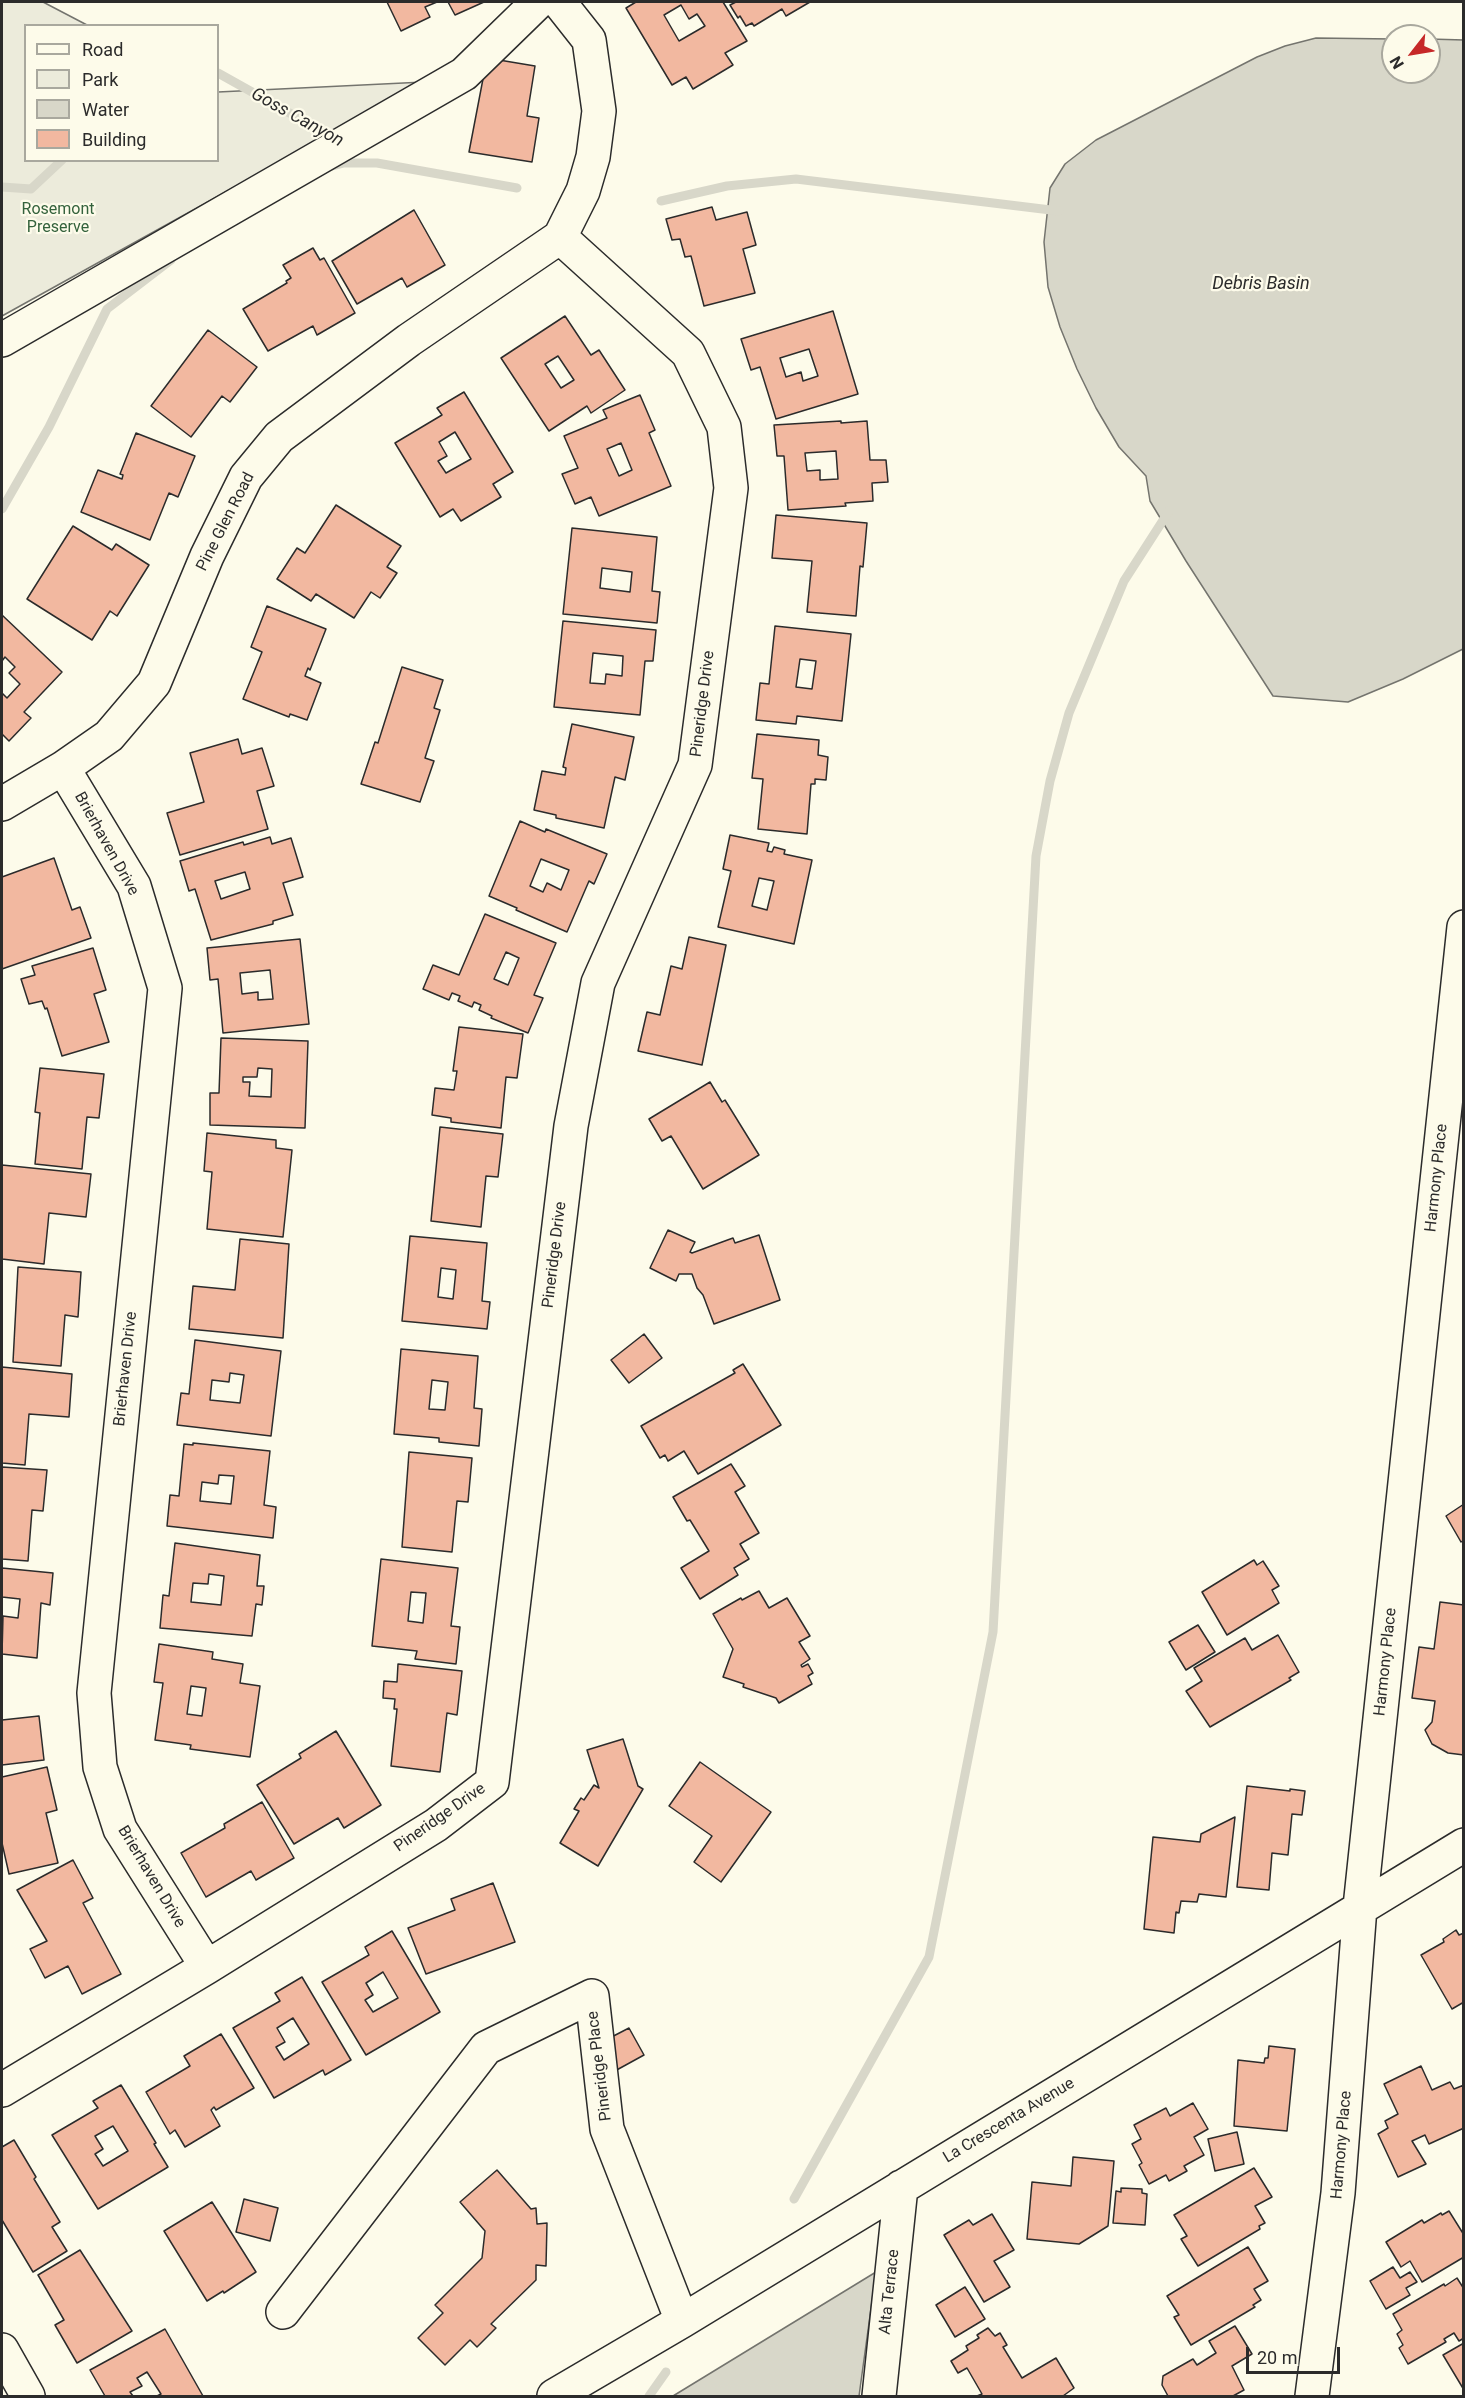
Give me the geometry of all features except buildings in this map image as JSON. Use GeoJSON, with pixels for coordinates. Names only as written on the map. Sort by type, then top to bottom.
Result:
{"type":"FeatureCollection","features":[{"type":"Feature","properties":{"kind":"street"},"geometry":{"type":"LineString","coordinates":[[2,340],[464,74],[538,2]]}},
{"type":"Feature","properties":{"kind":"street"},"geometry":{"type":"LineString","coordinates":[[559,2],[589,40],[599,111],[593,157],[586,179],[560,237]]}},
{"type":"Feature","properties":{"kind":"street","name":"Pine Glen Road"},"geometry":{"type":"LineString","coordinates":[[2,804],[63,768],[109,736],[154,683],[207,556],[246,477],[279,437],[409,340],[560,237]]}},
{"type":"Feature","properties":{"kind":"street","name":"Pineridge Drive"},"geometry":{"type":"LineString","coordinates":[[2,2090],[207,1967],[436,1825],[492,1782],[571,1126],[598,983],[695,765],[731,488],[724,427],[688,353],[560,237]]}},
{"type":"Feature","properties":{"kind":"street","name":"Brierhaven Drive"},"geometry":{"type":"LineString","coordinates":[[63,768],[134,886],[165,988],[94,1693],[100,1767],[120,1829],[207,1967]]}},
{"type":"Feature","properties":{"kind":"street","name":"Harmony Place"},"geometry":{"type":"LineString","coordinates":[[1312,2397],[1338,2193],[1360,1907],[1464,927]]}},
{"type":"Feature","properties":{"kind":"street","name":"La Crescenta Avenue"},"geometry":{"type":"LineString","coordinates":[[554,2397],[1464,1845]]}},
{"type":"Feature","properties":{"kind":"street","name":"Pineridge Place"},"geometry":{"type":"LineString","coordinates":[[283,2312],[486,2048],[592,1995],[607,2129],[682,2321]]}},
{"type":"Feature","properties":{"kind":"street","name":"Alta Terrace"},"geometry":{"type":"LineString","coordinates":[[879,2397],[901,2187]]}},
{"type":"Feature","properties":{"kind":"street"},"geometry":{"type":"LineString","coordinates":[[2,2350],[28,2397]]}},
{"type":"Feature","properties":{"kind":"green space","name":"Rosemont Preserve"},"geometry":{"type":"Polygon","coordinates":[[[2,2],[43,2],[85,24],[24,24],[24,162],[219,162],[219,92],[424,82],[2,316],[2,2]]]}},
{"type":"Feature","properties":{"kind":"water","name":"Debris Basin"},"geometry":{"type":"Polygon","coordinates":[[[1316,38],[1381,39],[1381,84],[1441,84],[1441,39],[1464,40],[1463,649],[1403,679],[1348,702],[1273,696],[1150,501],[1146,476],[1119,447],[1096,408],[1060,327],[1048,287],[1044,242],[1050,188],[1065,164],[1096,140],[1257,57],[1285,46],[1316,38]]]}},
{"type":"Feature","properties":{"kind":"water"},"geometry":{"type":"Polygon","coordinates":[[[876,2272],[859,2396],[673,2396],[876,2272]]]}},
{"type":"Feature","properties":{"kind":"waterway","name":"Goss Canyon"},"geometry":{"type":"LineString","coordinates":[[219,74],[336,139]]}},
{"type":"Feature","properties":{"kind":"waterway","name":"Goss Canyon"},"geometry":{"type":"LineString","coordinates":[[2,187],[31,189],[60,162]]}},
{"type":"Feature","properties":{"kind":"waterway"},"geometry":{"type":"LineString","coordinates":[[332,166],[344,163],[377,163],[517,188]]}},
{"type":"Feature","properties":{"kind":"waterway"},"geometry":{"type":"LineString","coordinates":[[661,201],[727,186],[796,179],[1059,211]]}},
{"type":"Feature","properties":{"kind":"waterway"},"geometry":{"type":"LineString","coordinates":[[2,509],[49,427],[107,309],[171,260]]}},
{"type":"Feature","properties":{"kind":"waterway"},"geometry":{"type":"LineString","coordinates":[[794,2199],[929,1957],[993,1632],[1036,856],[1050,781],[1069,713],[1124,581],[1169,511]]}},
{"type":"Feature","properties":{"kind":"waterway"},"geometry":{"type":"LineString","coordinates":[[649,2396],[666,2372]]}}]}
